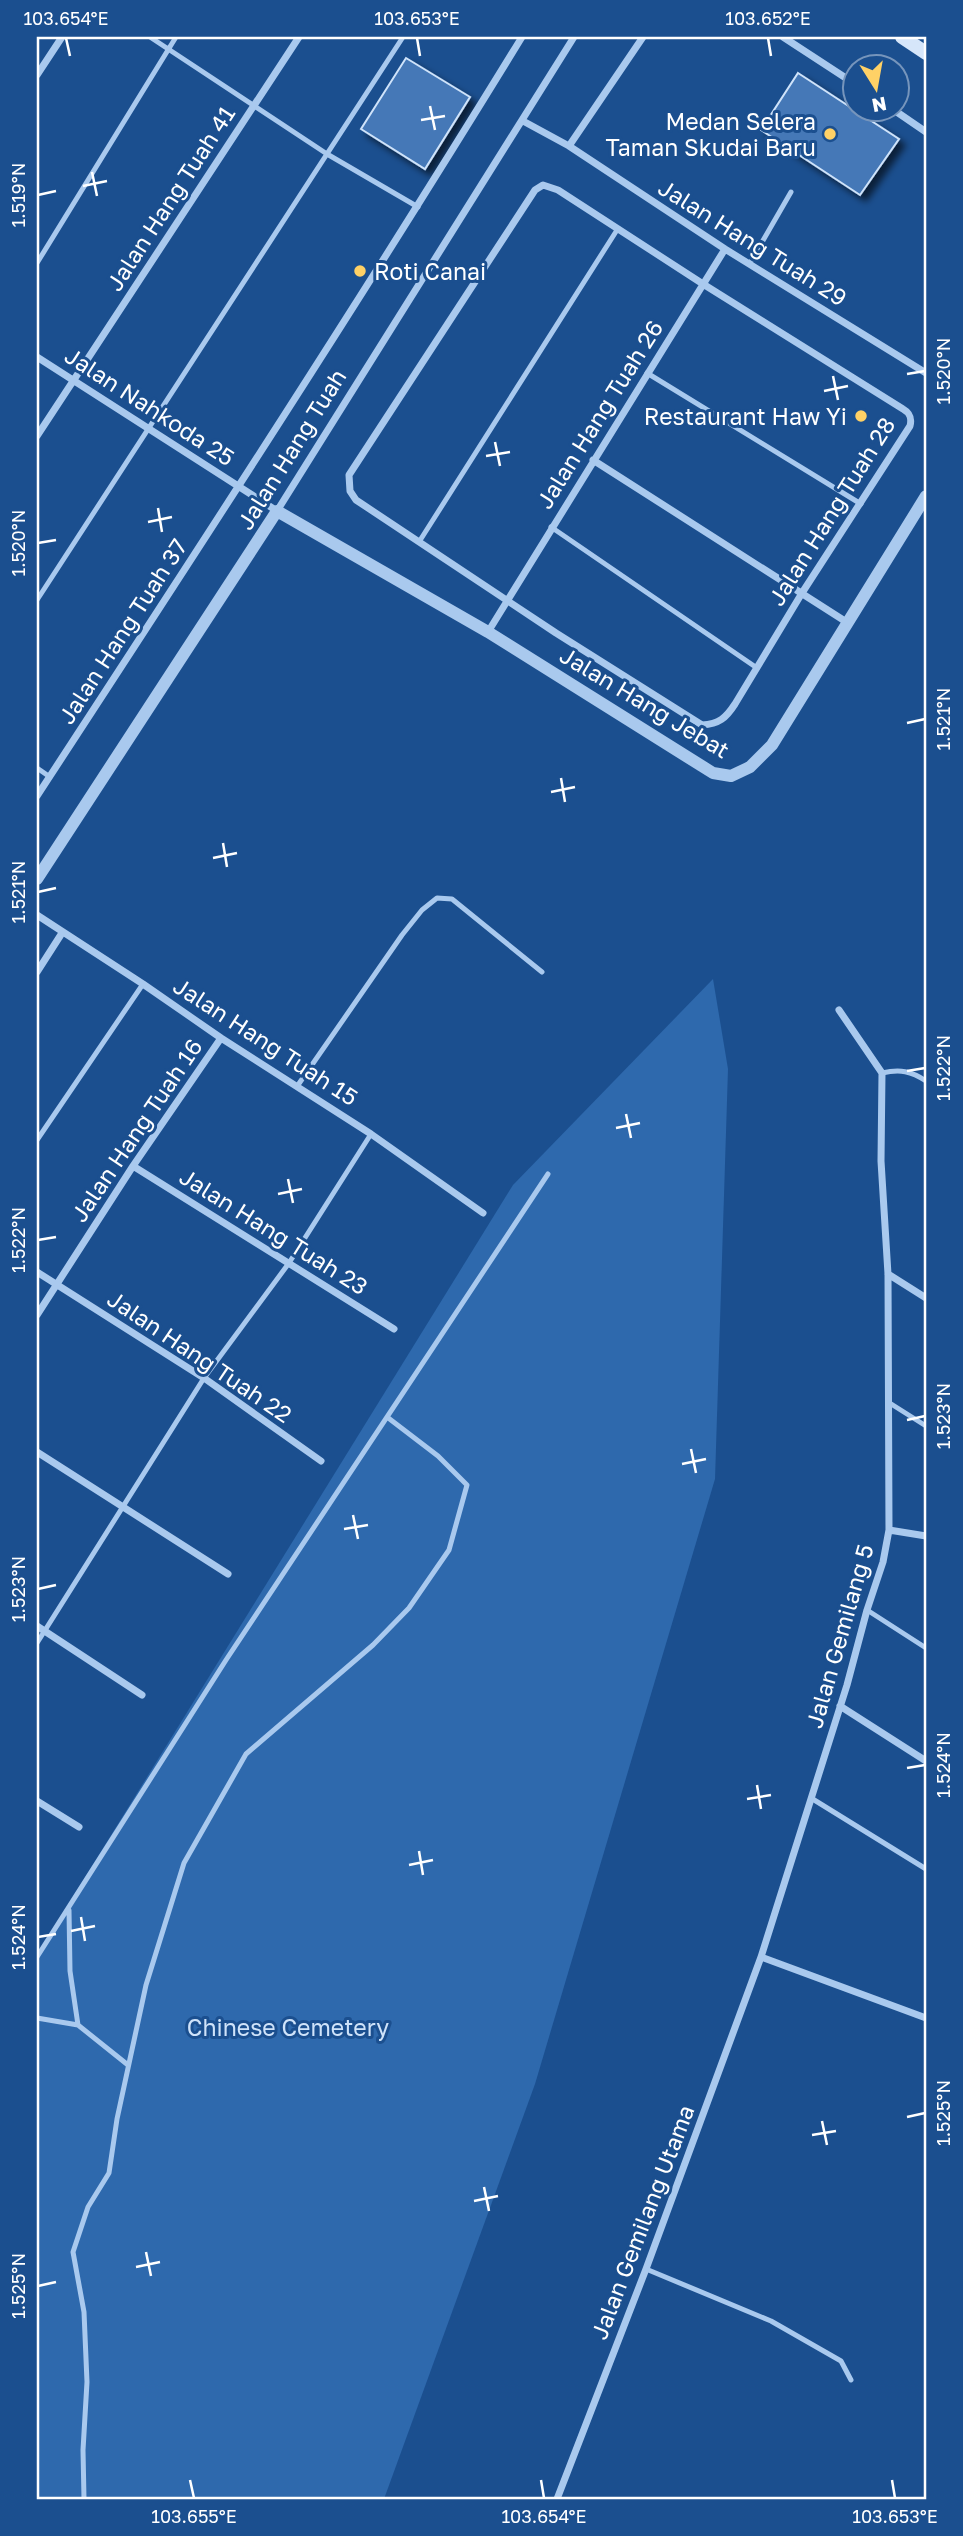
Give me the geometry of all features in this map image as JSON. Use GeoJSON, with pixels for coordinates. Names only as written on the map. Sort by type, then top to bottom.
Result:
{"type":"FeatureCollection","features":[{"type":"Feature","properties":{"kind":"main road"},"geometry":{"type":"LineString","coordinates":[[902,37],[926,52]]}},
{"type":"Feature","properties":{"kind":"street"},"geometry":{"type":"LineString","coordinates":[[37,75],[62,37]]}},
{"type":"Feature","properties":{"kind":"street","name":"Jalan Hang Tuah 41"},"geometry":{"type":"LineString","coordinates":[[37,436],[299,37]]}},
{"type":"Feature","properties":{"kind":"street","name":"Jalan Hang Tuah 37"},"geometry":{"type":"LineString","coordinates":[[37,796],[418,207],[522,37]]}},
{"type":"Feature","properties":{"kind":"street","name":"Jalan Hang Tuah"},"geometry":{"type":"LineString","coordinates":[[37,879],[277,511],[575,37]]}},
{"type":"Feature","properties":{"kind":"street"},"geometry":{"type":"LineString","coordinates":[[569,146],[643,37]]}},
{"type":"Feature","properties":{"kind":"street"},"geometry":{"type":"LineString","coordinates":[[783,37],[841,75]]}},
{"type":"Feature","properties":{"kind":"street","name":"Jalan Hang Tuah 29"},"geometry":{"type":"LineString","coordinates":[[523,121],[569,146],[725,249],[926,373]]}},
{"type":"Feature","properties":{"kind":"street"},"geometry":{"type":"LineString","coordinates":[[911,122],[926,132]]}},
{"type":"Feature","properties":{"kind":"street","name":"Jalan Hang Tuah 28"},"geometry":{"type":"LineString","coordinates":[[543,185],[558,190],[617,230],[908,412],[911,420],[910,426],[802,593],[727,717],[715,724],[702,725],[419,542],[356,500],[350,491],[349,475],[535,190],[543,185]]}},
{"type":"Feature","properties":{"kind":"street","name":"Jalan Hang Tuah 26"},"geometry":{"type":"LineString","coordinates":[[488,632],[725,249]]}},
{"type":"Feature","properties":{"kind":"street","name":"Jalan Nahkoda 25"},"geometry":{"type":"LineString","coordinates":[[37,357],[277,511]]}},
{"type":"Feature","properties":{"kind":"street"},"geometry":{"type":"LineString","coordinates":[[593,460],[848,623]]}},
{"type":"Feature","properties":{"kind":"street","name":"Jalan Hang Jebat"},"geometry":{"type":"LineString","coordinates":[[277,511],[488,632],[713,773],[731,776],[750,767],[772,745],[926,496]]}},
{"type":"Feature","properties":{"kind":"street","name":"Jalan Hang Tuah 15"},"geometry":{"type":"LineString","coordinates":[[37,915],[144,984],[221,1038],[372,1134],[483,1213]]}},
{"type":"Feature","properties":{"kind":"street"},"geometry":{"type":"LineString","coordinates":[[37,972],[62,933]]}},
{"type":"Feature","properties":{"kind":"street"},"geometry":{"type":"LineString","coordinates":[[839,1010],[882,1073]]}},
{"type":"Feature","properties":{"kind":"street","name":"Jalan Hang Tuah 16"},"geometry":{"type":"LineString","coordinates":[[37,1315],[133,1166],[221,1038]]}},
{"type":"Feature","properties":{"kind":"street","name":"Jalan Gemilang 5"},"geometry":{"type":"LineString","coordinates":[[761,1957],[840,1706],[883,1562],[889,1530],[888,1274],[881,1161],[882,1073]]}},
{"type":"Feature","properties":{"kind":"street","name":"Jalan Hang Tuah 23"},"geometry":{"type":"LineString","coordinates":[[133,1166],[394,1329]]}},
{"type":"Feature","properties":{"kind":"street","name":"Jalan Hang Tuah 22"},"geometry":{"type":"LineString","coordinates":[[37,1272],[204,1378],[321,1461]]}},
{"type":"Feature","properties":{"kind":"street"},"geometry":{"type":"LineString","coordinates":[[888,1274],[926,1298]]}},
{"type":"Feature","properties":{"kind":"street"},"geometry":{"type":"LineString","coordinates":[[37,1452],[228,1574]]}},
{"type":"Feature","properties":{"kind":"street"},"geometry":{"type":"LineString","coordinates":[[889,1530],[926,1536]]}},
{"type":"Feature","properties":{"kind":"street"},"geometry":{"type":"LineString","coordinates":[[37,1626],[142,1695]]}},
{"type":"Feature","properties":{"kind":"street"},"geometry":{"type":"LineString","coordinates":[[840,1706],[926,1761]]}},
{"type":"Feature","properties":{"kind":"street"},"geometry":{"type":"LineString","coordinates":[[37,1802],[79,1827]]}},
{"type":"Feature","properties":{"kind":"street"},"geometry":{"type":"LineString","coordinates":[[761,1957],[926,2018]]}},
{"type":"Feature","properties":{"kind":"street","name":"Jalan Gemilang Utama"},"geometry":{"type":"LineString","coordinates":[[557,2499],[646,2269],[761,1957]]}},
{"type":"Feature","properties":{"kind":"lane"},"geometry":{"type":"LineString","coordinates":[[150,37],[327,154],[418,207]]}},
{"type":"Feature","properties":{"kind":"lane"},"geometry":{"type":"LineString","coordinates":[[37,263],[176,37]]}},
{"type":"Feature","properties":{"kind":"lane"},"geometry":{"type":"LineString","coordinates":[[37,600],[403,37]]}},
{"type":"Feature","properties":{"kind":"lane"},"geometry":{"type":"LineString","coordinates":[[750,263],[791,192]]}},
{"type":"Feature","properties":{"kind":"lane"},"geometry":{"type":"LineString","coordinates":[[419,542],[617,230]]}},
{"type":"Feature","properties":{"kind":"lane"},"geometry":{"type":"LineString","coordinates":[[647,373],[861,504]]}},
{"type":"Feature","properties":{"kind":"lane"},"geometry":{"type":"LineString","coordinates":[[551,527],[757,668]]}},
{"type":"Feature","properties":{"kind":"lane"},"geometry":{"type":"LineString","coordinates":[[37,768],[50,777]]}},
{"type":"Feature","properties":{"kind":"lane"},"geometry":{"type":"LineString","coordinates":[[298,1086],[402,935],[422,910],[437,898],[452,899],[542,972]]}},
{"type":"Feature","properties":{"kind":"lane"},"geometry":{"type":"LineString","coordinates":[[37,1140],[144,984]]}},
{"type":"Feature","properties":{"kind":"lane"},"geometry":{"type":"LineString","coordinates":[[882,1073],[895,1070],[913,1072],[926,1081]]}},
{"type":"Feature","properties":{"kind":"lane"},"geometry":{"type":"LineString","coordinates":[[37,1643],[204,1378],[289,1263],[372,1134]]}},
{"type":"Feature","properties":{"kind":"lane"},"geometry":{"type":"LineString","coordinates":[[37,1957],[226,1660],[548,1174]]}},
{"type":"Feature","properties":{"kind":"lane"},"geometry":{"type":"LineString","coordinates":[[888,1402],[926,1426]]}},
{"type":"Feature","properties":{"kind":"lane"},"geometry":{"type":"LineString","coordinates":[[84,2499],[83,2450],[87,2382],[84,2312],[73,2252],[88,2207],[109,2173],[128,2065],[146,1985],[184,1863],[246,1754],[373,1645],[409,1608],[449,1550],[462,1509],[467,1485],[438,1456],[387,1417]]}},
{"type":"Feature","properties":{"kind":"lane"},"geometry":{"type":"LineString","coordinates":[[867,1610],[926,1648]]}},
{"type":"Feature","properties":{"kind":"lane"},"geometry":{"type":"LineString","coordinates":[[811,1798],[926,1869]]}},
{"type":"Feature","properties":{"kind":"lane"},"geometry":{"type":"LineString","coordinates":[[69,1909],[69,1971],[78,2025]]}},
{"type":"Feature","properties":{"kind":"lane"},"geometry":{"type":"LineString","coordinates":[[37,2018],[78,2025],[128,2065]]}},
{"type":"Feature","properties":{"kind":"lane"},"geometry":{"type":"LineString","coordinates":[[646,2269],[771,2321],[841,2361],[851,2380]]}},
{"type":"Feature","properties":{"kind":"green space","name":"Chinese Cemetery"},"geometry":{"type":"Polygon","coordinates":[[[713,979],[728,1069],[715,1479],[535,2084],[384,2499],[37,2499],[37,1955],[513,1185],[713,979]]]}},
{"type":"Feature","properties":{"kind":"building"},"geometry":{"type":"Polygon","coordinates":[[[406,58],[470,97],[425,169],[361,129],[406,58]]]}},
{"type":"Feature","properties":{"kind":"building","name":"Medan Selera Taman Skudai Baru"},"geometry":{"type":"Polygon","coordinates":[[[798,73],[841,101],[841,122],[873,122],[899,139],[860,195],[761,130],[798,73]]]}},
{"type":"Feature","properties":{"kind":"place","name":"Medan Selera Taman Skudai Baru"},"geometry":{"type":"Point","coordinates":[830,134]}},
{"type":"Feature","properties":{"kind":"place","name":"Roti Canai"},"geometry":{"type":"Point","coordinates":[360,271]}},
{"type":"Feature","properties":{"kind":"place","name":"Restaurant Haw Yi"},"geometry":{"type":"Point","coordinates":[861,416]}}]}
